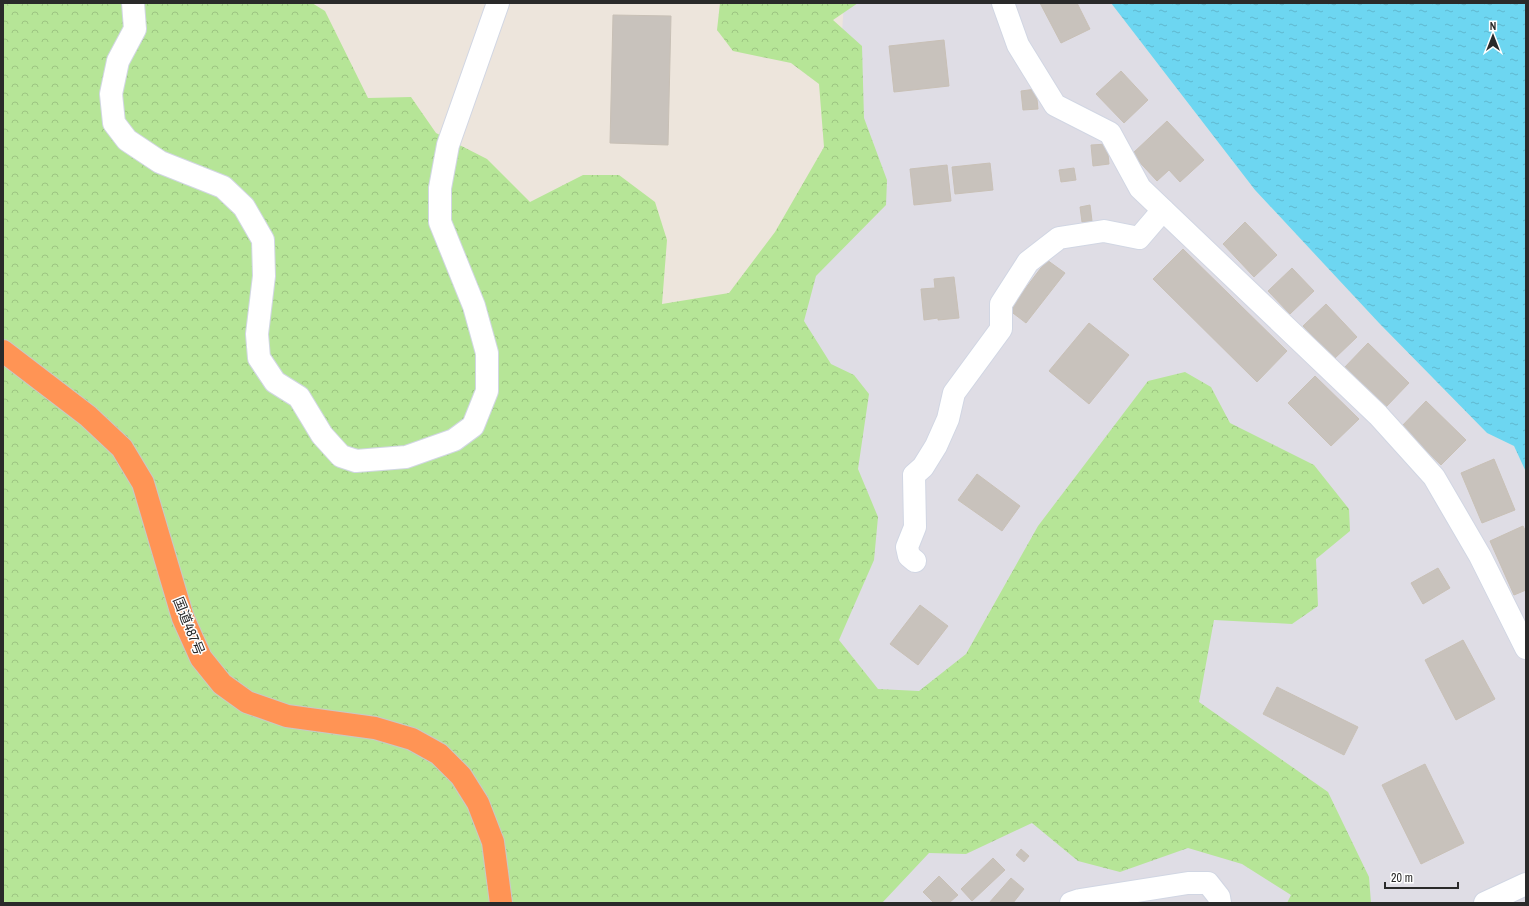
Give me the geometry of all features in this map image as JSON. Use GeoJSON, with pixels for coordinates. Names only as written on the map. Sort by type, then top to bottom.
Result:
{"type":"FeatureCollection","features":[{"type":"Feature","properties":{"kind":"highway","name":"国道487号"},"geometry":{"type":"LineString","coordinates":[[3,351],[88,416],[122,448],[143,483],[184,618],[201,658],[222,684],[247,702],[287,716],[374,728],[412,739],[439,754],[461,776],[478,803],[493,842],[501,903]]}},
{"type":"Feature","properties":{"kind":"lane"},"geometry":{"type":"LineString","coordinates":[[133,3],[135,29],[118,61],[111,94],[114,123],[127,140],[160,162],[223,187],[244,207],[263,240],[264,276],[257,334],[259,358],[275,382],[299,397],[322,435],[341,456],[356,461],[406,457],[454,440],[473,426],[487,390],[487,353],[474,306],[440,222],[440,188],[448,145],[498,3]]}},
{"type":"Feature","properties":{"kind":"lane"},"geometry":{"type":"LineString","coordinates":[[1003,3],[1018,45],[1055,105],[1110,133],[1140,188],[1378,415],[1434,477],[1480,556],[1526,648]]}},
{"type":"Feature","properties":{"kind":"lane"},"geometry":{"type":"LineString","coordinates":[[915,562],[909,556],[907,547],[915,527],[914,475],[923,467],[936,446],[948,419],[954,392],[1001,329],[1001,304],[1028,262],[1059,238],[1104,231],[1139,238],[1163,210]]}},
{"type":"Feature","properties":{"kind":"lane"},"geometry":{"type":"LineString","coordinates":[[1071,903],[1080,900],[1188,883],[1208,883],[1219,897],[1220,903]]}},
{"type":"Feature","properties":{"kind":"lane"},"geometry":{"type":"LineString","coordinates":[[1485,903],[1526,884]]}},
{"type":"Feature","properties":{"kind":"shaded area"},"geometry":{"type":"Polygon","coordinates":[[[844,3],[1111,3],[1255,190],[1379,323],[1487,433],[1514,446],[1526,472],[1526,903],[554,903],[832,179],[844,3]]]}},
{"type":"Feature","properties":{"kind":"green space"},"geometry":{"type":"Polygon","coordinates":[[[3,3],[312,3],[325,11],[368,98],[411,97],[436,133],[487,159],[530,202],[583,175],[619,175],[655,202],[667,240],[662,304],[729,293],[775,232],[824,147],[819,84],[791,63],[733,51],[717,30],[720,3],[858,3],[833,20],[862,46],[864,118],[887,180],[886,205],[816,276],[804,321],[831,364],[854,375],[869,394],[858,469],[878,517],[874,560],[839,640],[878,689],[919,691],[966,654],[1038,526],[1148,381],[1185,372],[1211,387],[1230,423],[1314,465],[1349,509],[1350,531],[1316,559],[1318,606],[1292,624],[1214,620],[1199,702],[1328,792],[1369,877],[1371,903],[1287,903],[1291,895],[1242,864],[1188,848],[1120,872],[1078,861],[1032,823],[966,854],[929,853],[882,903],[3,903],[3,3]]]}},
{"type":"Feature","properties":{"kind":"water"},"geometry":{"type":"Polygon","coordinates":[[[1111,3],[1526,3],[1526,472],[1514,446],[1487,433],[1379,323],[1255,190],[1111,3]]]}},
{"type":"Feature","properties":{"kind":"building"},"geometry":{"type":"Polygon","coordinates":[[[1040,3],[1077,3],[1090,29],[1061,43],[1040,3]]]}},
{"type":"Feature","properties":{"kind":"building"},"geometry":{"type":"Polygon","coordinates":[[[613,15],[671,16],[668,145],[610,143],[613,15]]]}},
{"type":"Feature","properties":{"kind":"building"},"geometry":{"type":"Polygon","coordinates":[[[944,40],[949,86],[894,92],[889,46],[944,40]]]}},
{"type":"Feature","properties":{"kind":"building"},"geometry":{"type":"Polygon","coordinates":[[[1121,71],[1148,100],[1124,123],[1096,94],[1121,71]]]}},
{"type":"Feature","properties":{"kind":"building"},"geometry":{"type":"Polygon","coordinates":[[[1036,89],[1038,109],[1023,110],[1021,91],[1036,89]]]}},
{"type":"Feature","properties":{"kind":"building"},"geometry":{"type":"Polygon","coordinates":[[[1167,121],[1204,160],[1180,182],[1169,170],[1157,181],[1132,154],[1167,121]]]}},
{"type":"Feature","properties":{"kind":"building"},"geometry":{"type":"Polygon","coordinates":[[[1107,144],[1109,164],[1093,166],[1091,145],[1107,144]]]}},
{"type":"Feature","properties":{"kind":"building"},"geometry":{"type":"Polygon","coordinates":[[[990,163],[993,190],[955,194],[952,167],[990,163]]]}},
{"type":"Feature","properties":{"kind":"building"},"geometry":{"type":"Polygon","coordinates":[[[947,165],[951,201],[914,205],[910,169],[947,165]]]}},
{"type":"Feature","properties":{"kind":"building"},"geometry":{"type":"Polygon","coordinates":[[[1074,168],[1076,180],[1061,182],[1059,170],[1074,168]]]}},
{"type":"Feature","properties":{"kind":"building"},"geometry":{"type":"Polygon","coordinates":[[[1090,205],[1092,221],[1082,222],[1080,207],[1090,205]]]}},
{"type":"Feature","properties":{"kind":"building"},"geometry":{"type":"Polygon","coordinates":[[[1245,222],[1277,255],[1254,277],[1223,244],[1245,222]]]}},
{"type":"Feature","properties":{"kind":"building"},"geometry":{"type":"Polygon","coordinates":[[[1183,249],[1287,351],[1257,382],[1153,279],[1183,249]]]}},
{"type":"Feature","properties":{"kind":"building"},"geometry":{"type":"Polygon","coordinates":[[[1047,260],[1065,273],[1026,323],[1009,310],[1047,260]]]}},
{"type":"Feature","properties":{"kind":"building"},"geometry":{"type":"Polygon","coordinates":[[[1292,268],[1314,291],[1290,314],[1268,291],[1292,268]]]}},
{"type":"Feature","properties":{"kind":"building"},"geometry":{"type":"Polygon","coordinates":[[[954,277],[959,318],[924,320],[921,289],[935,288],[934,279],[954,277]]]}},
{"type":"Feature","properties":{"kind":"building"},"geometry":{"type":"Polygon","coordinates":[[[1326,304],[1357,337],[1334,359],[1303,326],[1326,304]]]}},
{"type":"Feature","properties":{"kind":"building"},"geometry":{"type":"Polygon","coordinates":[[[1089,323],[1129,355],[1089,404],[1049,371],[1089,323]]]}},
{"type":"Feature","properties":{"kind":"building"},"geometry":{"type":"Polygon","coordinates":[[[1368,343],[1409,383],[1385,408],[1344,368],[1368,343]]]}},
{"type":"Feature","properties":{"kind":"building"},"geometry":{"type":"Polygon","coordinates":[[[1315,376],[1359,419],[1331,446],[1288,403],[1315,376]]]}},
{"type":"Feature","properties":{"kind":"building"},"geometry":{"type":"Polygon","coordinates":[[[1426,401],[1466,440],[1441,465],[1401,427],[1426,401]]]}},
{"type":"Feature","properties":{"kind":"building"},"geometry":{"type":"Polygon","coordinates":[[[1494,459],[1515,510],[1482,523],[1461,473],[1494,459]]]}},
{"type":"Feature","properties":{"kind":"building"},"geometry":{"type":"Polygon","coordinates":[[[977,474],[1020,506],[1002,531],[958,500],[977,474]]]}},
{"type":"Feature","properties":{"kind":"building"},"geometry":{"type":"Polygon","coordinates":[[[1523,526],[1526,532],[1526,590],[1514,595],[1490,541],[1523,526]]]}},
{"type":"Feature","properties":{"kind":"building"},"geometry":{"type":"Polygon","coordinates":[[[1438,568],[1450,588],[1423,604],[1411,583],[1438,568]]]}},
{"type":"Feature","properties":{"kind":"building"},"geometry":{"type":"Polygon","coordinates":[[[920,605],[948,626],[918,665],[890,644],[920,605]]]}},
{"type":"Feature","properties":{"kind":"building"},"geometry":{"type":"Polygon","coordinates":[[[1463,640],[1495,699],[1456,720],[1425,660],[1463,640]]]}},
{"type":"Feature","properties":{"kind":"building"},"geometry":{"type":"Polygon","coordinates":[[[1277,687],[1358,727],[1344,755],[1263,714],[1277,687]]]}},
{"type":"Feature","properties":{"kind":"building"},"geometry":{"type":"Polygon","coordinates":[[[1425,764],[1464,843],[1421,864],[1382,785],[1425,764]]]}},
{"type":"Feature","properties":{"kind":"building"},"geometry":{"type":"Polygon","coordinates":[[[1021,849],[1029,856],[1024,862],[1016,855],[1021,849]]]}},
{"type":"Feature","properties":{"kind":"building"},"geometry":{"type":"Polygon","coordinates":[[[993,858],[1005,870],[972,901],[961,889],[993,858]]]}},
{"type":"Feature","properties":{"kind":"building"},"geometry":{"type":"Polygon","coordinates":[[[939,876],[958,895],[949,903],[934,903],[923,892],[939,876]]]}},
{"type":"Feature","properties":{"kind":"building"},"geometry":{"type":"Polygon","coordinates":[[[1011,878],[1024,889],[1013,903],[989,903],[1011,878]]]}}]}
